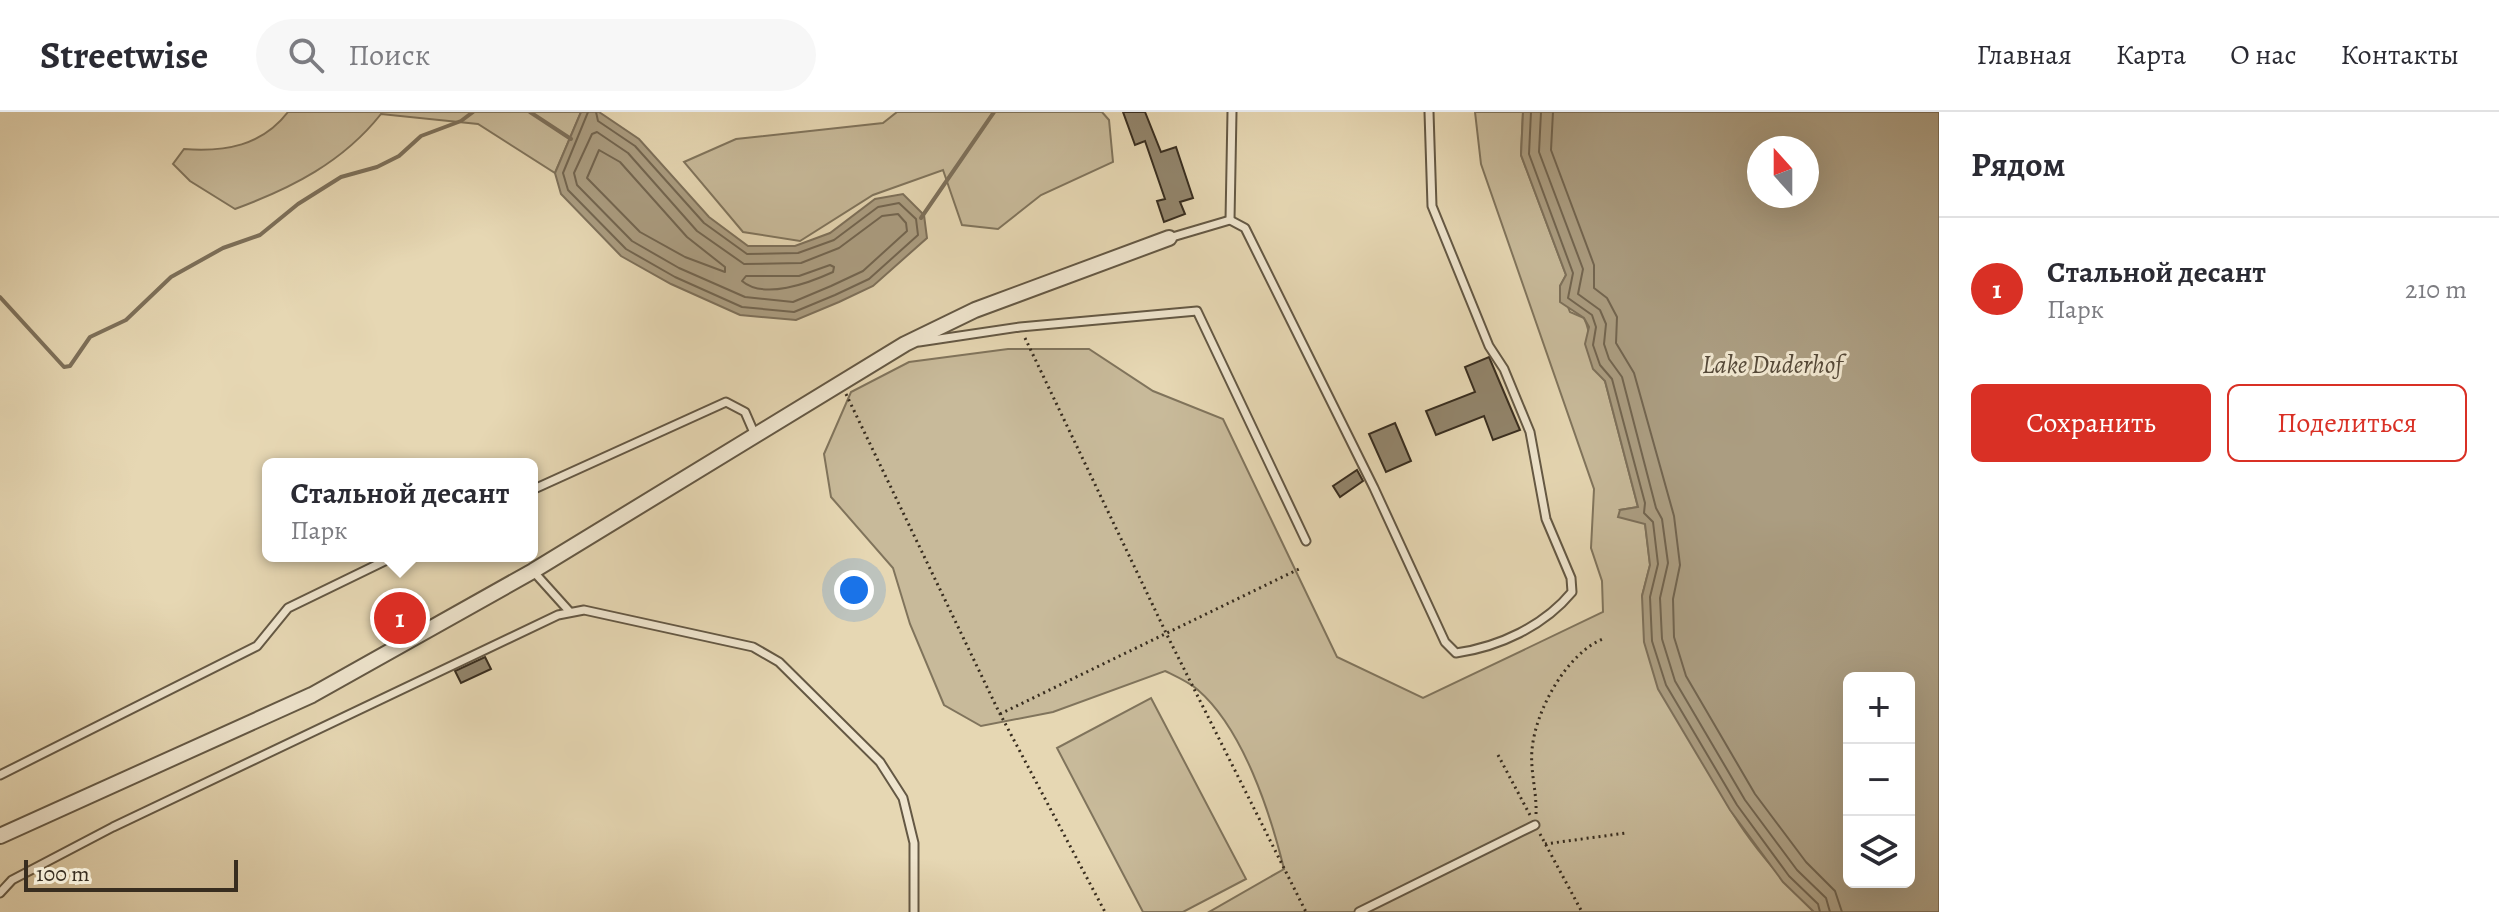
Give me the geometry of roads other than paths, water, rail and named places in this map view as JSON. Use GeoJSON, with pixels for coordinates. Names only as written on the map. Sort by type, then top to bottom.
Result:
{"type":"FeatureCollection","features":[{"type":"Feature","properties":{"kind":"street"},"geometry":{"type":"LineString","coordinates":[[0,836],[312,695],[533,571],[905,344],[975,310],[1169,238]]}},
{"type":"Feature","properties":{"kind":"lane"},"geometry":{"type":"LineString","coordinates":[[1230,220],[1232,112]]}},
{"type":"Feature","properties":{"kind":"lane"},"geometry":{"type":"LineString","coordinates":[[1169,238],[1230,220],[1245,228],[1374,488],[1445,642],[1456,653],[1470,651],[1528,630],[1560,607],[1572,592],[1571,578],[1546,519],[1530,432],[1504,369],[1489,346],[1432,206],[1429,112]]}},
{"type":"Feature","properties":{"kind":"lane"},"geometry":{"type":"LineString","coordinates":[[905,344],[1020,327],[1197,311],[1306,541]]}},
{"type":"Feature","properties":{"kind":"lane"},"geometry":{"type":"LineString","coordinates":[[538,487],[726,402],[745,412],[755,435]]}},
{"type":"Feature","properties":{"kind":"lane"},"geometry":{"type":"LineString","coordinates":[[0,775],[257,646],[288,608],[383,562]]}},
{"type":"Feature","properties":{"kind":"lane"},"geometry":{"type":"LineString","coordinates":[[533,571],[569,611]]}},
{"type":"Feature","properties":{"kind":"lane"},"geometry":{"type":"LineString","coordinates":[[0,893],[12,880],[113,827],[569,611],[584,610],[753,647],[779,662],[880,762],[903,798],[914,843],[914,912]]}},
{"type":"Feature","properties":{"kind":"lane"},"geometry":{"type":"LineString","coordinates":[[1359,912],[1535,825]]}},
{"type":"Feature","properties":{"kind":"water"},"geometry":{"type":"Polygon","coordinates":[[[581,112],[599,112],[639,139],[709,217],[748,246],[795,246],[830,233],[875,199],[903,194],[924,215],[927,238],[873,286],[796,320],[740,315],[671,284],[621,256],[561,194],[555,173],[581,112]]]}},
{"type":"Feature","properties":{"kind":"water","name":"Lake Duderhof"},"geometry":{"type":"Polygon","coordinates":[[[1523,112],[1939,112],[1939,912],[1814,912],[1783,882],[1730,810],[1658,689],[1644,642],[1642,596],[1650,565],[1645,524],[1618,517],[1620,510],[1638,507],[1605,381],[1593,369],[1585,344],[1589,327],[1584,318],[1560,302],[1560,286],[1566,275],[1521,155],[1523,112]]]}},
{"type":"Feature","properties":{"kind":"waterway"},"geometry":{"type":"LineString","coordinates":[[0,297],[64,367],[70,366],[90,337],[126,320],[171,277],[223,248],[260,235],[298,204],[341,177],[377,167],[399,156],[421,136],[461,121],[473,112]]}},
{"type":"Feature","properties":{"kind":"waterway"},"geometry":{"type":"LineString","coordinates":[[530,112],[571,139]]}},
{"type":"Feature","properties":{"kind":"waterway"},"geometry":{"type":"LineString","coordinates":[[921,218],[994,112]]}},
{"type":"Feature","properties":{"kind":"place","name":"Стальной десант"},"geometry":{"type":"Point","coordinates":[400,618]}}]}
